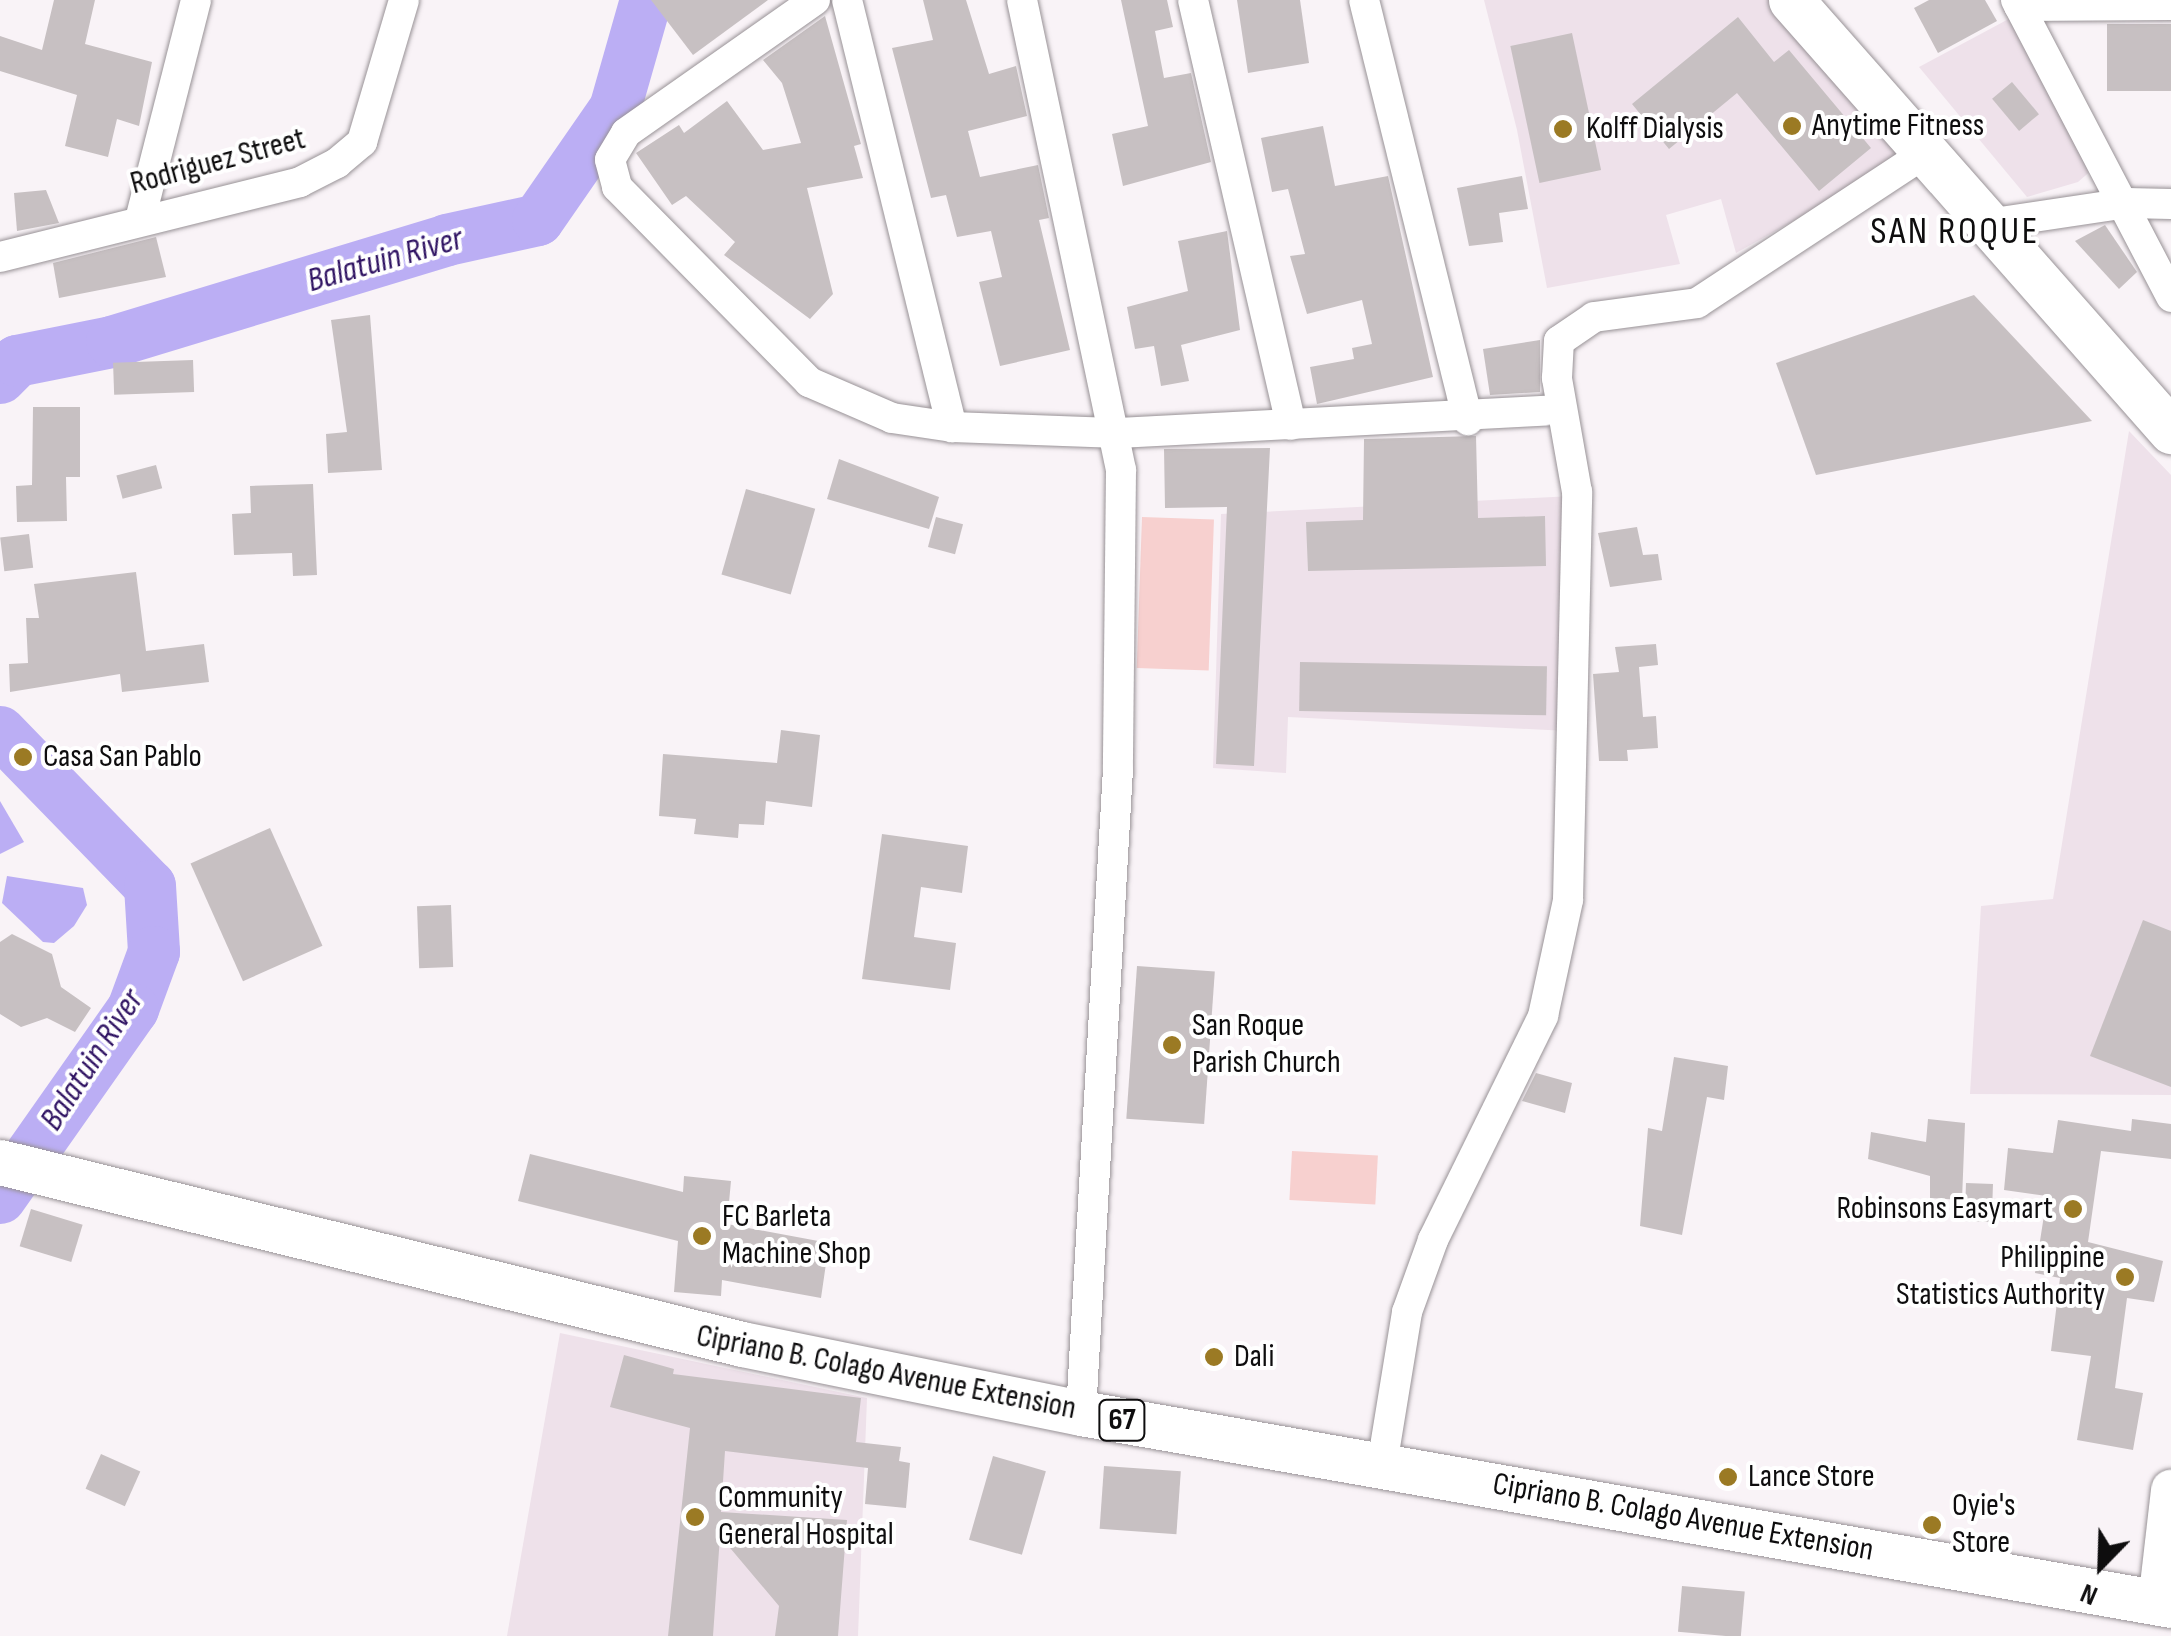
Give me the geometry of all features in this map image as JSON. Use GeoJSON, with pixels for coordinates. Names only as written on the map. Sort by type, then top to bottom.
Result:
{"type":"FeatureCollection","features":[{"type":"Feature","properties":{"kind":"main road"},"geometry":{"type":"LineString","coordinates":[[1791,0],[2171,430]]}},
{"type":"Feature","properties":{"kind":"main road","name":"Cipriano B. Colago Avenue Extension"},"geometry":{"type":"LineString","coordinates":[[0,1162],[614,1316],[1080,1412],[2165,1604]]}},
{"type":"Feature","properties":{"kind":"street"},"geometry":{"type":"LineString","coordinates":[[140,220],[196,0]]}},
{"type":"Feature","properties":{"kind":"street","name":"Rodriguez Street"},"geometry":{"type":"LineString","coordinates":[[0,257],[300,182],[338,163],[362,142],[404,0]]}},
{"type":"Feature","properties":{"kind":"street"},"geometry":{"type":"LineString","coordinates":[[816,0],[626,133],[610,160],[617,187],[809,382],[892,418],[952,427],[1118,433],[1468,420],[1546,411]]}},
{"type":"Feature","properties":{"kind":"street"},"geometry":{"type":"LineString","coordinates":[[846,0],[952,427]]}},
{"type":"Feature","properties":{"kind":"street"},"geometry":{"type":"LineString","coordinates":[[1022,0],[1118,433],[1118,769],[1080,1412]]}},
{"type":"Feature","properties":{"kind":"street"},"geometry":{"type":"LineString","coordinates":[[1193,0],[1291,425]]}},
{"type":"Feature","properties":{"kind":"street"},"geometry":{"type":"LineString","coordinates":[[1364,0],[1468,420]]}},
{"type":"Feature","properties":{"kind":"street"},"geometry":{"type":"LineString","coordinates":[[2171,5],[2018,3],[2127,203],[2171,297]]}},
{"type":"Feature","properties":{"kind":"street"},"geometry":{"type":"LineString","coordinates":[[1382,1465],[1408,1312],[1433,1240],[1543,1016],[1568,900],[1577,492],[1557,378],[1559,341],[1594,317],[1697,302],[1925,153]]}},
{"type":"Feature","properties":{"kind":"street"},"geometry":{"type":"LineString","coordinates":[[1987,224],[2127,203],[2171,204]]}},
{"type":"Feature","properties":{"kind":"street"},"geometry":{"type":"LineString","coordinates":[[2165,1604],[2171,1490]]}},
{"type":"Feature","properties":{"kind":"shaded area"},"geometry":{"type":"Polygon","coordinates":[[[1484,0],[1773,0],[1910,156],[1736,253],[1721,199],[1666,215],[1680,264],[1547,288],[1517,130],[1484,0]]]}},
{"type":"Feature","properties":{"kind":"shaded area"},"geometry":{"type":"Polygon","coordinates":[[[2018,14],[2093,169],[2078,182],[2027,197],[1919,67],[2018,14]]]}},
{"type":"Feature","properties":{"kind":"shaded area"},"geometry":{"type":"Polygon","coordinates":[[[2129,431],[2171,475],[2171,1095],[1970,1094],[1981,906],[2053,899],[2129,431]]]}},
{"type":"Feature","properties":{"kind":"shaded area"},"geometry":{"type":"Polygon","coordinates":[[[1572,496],[1567,731],[1288,717],[1286,773],[1213,768],[1221,514],[1572,496]]]}},
{"type":"Feature","properties":{"kind":"shaded area"},"geometry":{"type":"Polygon","coordinates":[[[1142,517],[1214,520],[1209,670],[1137,668],[1142,517]]]}},
{"type":"Feature","properties":{"kind":"shaded area"},"geometry":{"type":"Polygon","coordinates":[[[0,801],[24,842],[0,854],[0,801]]]}},
{"type":"Feature","properties":{"kind":"shaded area"},"geometry":{"type":"Polygon","coordinates":[[[7,876],[83,888],[87,905],[74,926],[54,943],[43,942],[2,903],[7,876]]]}},
{"type":"Feature","properties":{"kind":"shaded area"},"geometry":{"type":"Polygon","coordinates":[[[1292,1151],[1378,1156],[1375,1204],[1289,1200],[1292,1151]]]}},
{"type":"Feature","properties":{"kind":"shaded area","name":"Community General Hospital"},"geometry":{"type":"Polygon","coordinates":[[[560,1333],[867,1398],[858,1636],[507,1636],[560,1333]]]}},
{"type":"Feature","properties":{"kind":"building"},"geometry":{"type":"Polygon","coordinates":[[[54,0],[95,0],[85,44],[152,62],[139,126],[117,119],[108,157],[65,146],[77,95],[0,71],[0,36],[42,50],[54,0]]]}},
{"type":"Feature","properties":{"kind":"building"},"geometry":{"type":"Polygon","coordinates":[[[651,0],[768,0],[693,55],[651,0]]]}},
{"type":"Feature","properties":{"kind":"building"},"geometry":{"type":"Polygon","coordinates":[[[923,0],[966,0],[989,74],[1016,66],[1027,116],[968,131],[980,177],[1038,165],[1049,218],[1039,220],[1070,350],[1000,366],[979,282],[1002,277],[991,231],[957,237],[946,195],[931,198],[892,48],[933,40],[923,0]]]}},
{"type":"Feature","properties":{"kind":"building"},"geometry":{"type":"Polygon","coordinates":[[[1121,0],[1167,0],[1173,27],[1155,31],[1164,78],[1191,73],[1211,162],[1123,186],[1112,134],[1148,126],[1121,0]]]}},
{"type":"Feature","properties":{"kind":"building"},"geometry":{"type":"Polygon","coordinates":[[[1237,0],[1300,0],[1309,63],[1248,73],[1237,0]]]}},
{"type":"Feature","properties":{"kind":"building"},"geometry":{"type":"Polygon","coordinates":[[[1929,0],[1985,0],[1997,21],[1938,53],[1914,8],[1929,0]]]}},
{"type":"Feature","properties":{"kind":"building"},"geometry":{"type":"Polygon","coordinates":[[[825,16],[861,144],[854,146],[863,178],[807,188],[833,294],[810,319],[724,255],[735,242],[686,196],[672,205],[636,153],[679,125],[684,133],[727,101],[763,150],[801,143],[782,83],[763,60],[825,16]]]}},
{"type":"Feature","properties":{"kind":"building"},"geometry":{"type":"Polygon","coordinates":[[[1738,17],[1774,62],[1789,50],[1871,148],[1819,191],[1737,93],[1669,149],[1632,104],[1738,17]]]}},
{"type":"Feature","properties":{"kind":"building"},"geometry":{"type":"Polygon","coordinates":[[[2107,24],[2171,24],[2171,91],[2107,91],[2107,24]]]}},
{"type":"Feature","properties":{"kind":"building"},"geometry":{"type":"Polygon","coordinates":[[[1572,33],[1601,170],[1539,183],[1510,46],[1572,33]]]}},
{"type":"Feature","properties":{"kind":"building"},"geometry":{"type":"Polygon","coordinates":[[[2012,82],[2039,114],[2019,131],[1992,99],[2012,82]]]}},
{"type":"Feature","properties":{"kind":"building"},"geometry":{"type":"Polygon","coordinates":[[[1323,126],[1335,186],[1388,176],[1433,377],[1317,404],[1310,367],[1354,359],[1352,348],[1372,344],[1362,300],[1307,314],[1290,256],[1305,254],[1288,189],[1272,192],[1261,138],[1323,126]]]}},
{"type":"Feature","properties":{"kind":"building"},"geometry":{"type":"Polygon","coordinates":[[[1522,176],[1528,209],[1499,213],[1503,242],[1469,246],[1457,188],[1522,176]]]}},
{"type":"Feature","properties":{"kind":"building"},"geometry":{"type":"Polygon","coordinates":[[[46,190],[59,223],[17,231],[14,193],[46,190]]]}},
{"type":"Feature","properties":{"kind":"building"},"geometry":{"type":"Polygon","coordinates":[[[2105,225],[2137,272],[2119,289],[2075,241],[2105,225]]]}},
{"type":"Feature","properties":{"kind":"building"},"geometry":{"type":"Polygon","coordinates":[[[1227,231],[1240,330],[1181,345],[1189,381],[1161,386],[1154,346],[1135,349],[1127,307],[1188,291],[1178,241],[1227,231]]]}},
{"type":"Feature","properties":{"kind":"building"},"geometry":{"type":"Polygon","coordinates":[[[156,237],[166,277],[59,298],[53,263],[156,237]]]}},
{"type":"Feature","properties":{"kind":"building"},"geometry":{"type":"Polygon","coordinates":[[[1974,295],[2092,421],[1816,475],[1776,363],[1974,295]]]}},
{"type":"Feature","properties":{"kind":"building"},"geometry":{"type":"Polygon","coordinates":[[[370,315],[382,470],[328,473],[326,434],[347,432],[331,320],[370,315]]]}},
{"type":"Feature","properties":{"kind":"building"},"geometry":{"type":"Polygon","coordinates":[[[1540,340],[1540,392],[1490,395],[1483,349],[1540,340]]]}},
{"type":"Feature","properties":{"kind":"building"},"geometry":{"type":"Polygon","coordinates":[[[193,360],[194,392],[114,395],[113,363],[193,360]]]}},
{"type":"Feature","properties":{"kind":"building"},"geometry":{"type":"Polygon","coordinates":[[[33,407],[80,407],[80,477],[66,477],[67,521],[17,522],[16,486],[32,485],[33,407]]]}},
{"type":"Feature","properties":{"kind":"building"},"geometry":{"type":"Polygon","coordinates":[[[1476,436],[1478,518],[1545,516],[1546,566],[1308,571],[1306,522],[1363,520],[1364,439],[1476,436]]]}},
{"type":"Feature","properties":{"kind":"building"},"geometry":{"type":"Polygon","coordinates":[[[1270,448],[1254,766],[1216,764],[1227,507],[1165,508],[1164,449],[1270,448]]]}},
{"type":"Feature","properties":{"kind":"building"},"geometry":{"type":"Polygon","coordinates":[[[839,459],[939,497],[929,529],[827,499],[839,459]]]}},
{"type":"Feature","properties":{"kind":"building"},"geometry":{"type":"Polygon","coordinates":[[[156,465],[162,488],[123,499],[116,476],[156,465]]]}},
{"type":"Feature","properties":{"kind":"building"},"geometry":{"type":"Polygon","coordinates":[[[313,484],[317,575],[293,576],[292,553],[234,555],[232,514],[251,513],[250,486],[313,484]]]}},
{"type":"Feature","properties":{"kind":"building"},"geometry":{"type":"Polygon","coordinates":[[[746,489],[815,509],[791,594],[721,575],[746,489]]]}},
{"type":"Feature","properties":{"kind":"building"},"geometry":{"type":"Polygon","coordinates":[[[936,517],[963,524],[955,554],[928,547],[936,517]]]}},
{"type":"Feature","properties":{"kind":"building"},"geometry":{"type":"Polygon","coordinates":[[[1637,527],[1643,555],[1658,554],[1662,580],[1610,587],[1598,533],[1637,527]]]}},
{"type":"Feature","properties":{"kind":"building"},"geometry":{"type":"Polygon","coordinates":[[[29,534],[33,568],[4,571],[0,538],[29,534]]]}},
{"type":"Feature","properties":{"kind":"building"},"geometry":{"type":"Polygon","coordinates":[[[136,572],[146,651],[204,644],[209,682],[122,692],[120,674],[10,692],[9,664],[28,663],[26,618],[39,618],[34,584],[136,572]]]}},
{"type":"Feature","properties":{"kind":"building"},"geometry":{"type":"Polygon","coordinates":[[[1656,644],[1658,665],[1639,667],[1643,717],[1656,716],[1658,748],[1627,750],[1628,761],[1599,761],[1593,674],[1619,672],[1615,647],[1656,644]]]}},
{"type":"Feature","properties":{"kind":"building"},"geometry":{"type":"Polygon","coordinates":[[[1300,662],[1547,666],[1546,715],[1299,711],[1300,662]]]}},
{"type":"Feature","properties":{"kind":"building"},"geometry":{"type":"Polygon","coordinates":[[[781,730],[820,735],[812,807],[766,801],[764,825],[739,824],[738,838],[694,834],[696,819],[659,816],[663,754],[777,763],[781,730]]]}},
{"type":"Feature","properties":{"kind":"building"},"geometry":{"type":"Polygon","coordinates":[[[270,828],[322,946],[243,981],[191,863],[270,828]]]}},
{"type":"Feature","properties":{"kind":"building"},"geometry":{"type":"Polygon","coordinates":[[[882,834],[968,846],[962,893],[921,887],[914,937],[956,943],[950,990],[862,979],[882,834]]]}},
{"type":"Feature","properties":{"kind":"building"},"geometry":{"type":"Polygon","coordinates":[[[451,905],[453,967],[419,968],[417,906],[451,905]]]}},
{"type":"Feature","properties":{"kind":"building"},"geometry":{"type":"Polygon","coordinates":[[[2143,920],[2171,931],[2171,1087],[2090,1056],[2143,920]]]}},
{"type":"Feature","properties":{"kind":"building"},"geometry":{"type":"Polygon","coordinates":[[[12,934],[52,954],[61,987],[91,1008],[75,1032],[47,1018],[21,1027],[0,1014],[0,942],[12,934]]]}},
{"type":"Feature","properties":{"kind":"building","name":"San Roque Parish Church"},"geometry":{"type":"Polygon","coordinates":[[[1137,966],[1215,971],[1204,1124],[1126,1119],[1137,966]]]}},
{"type":"Feature","properties":{"kind":"building"},"geometry":{"type":"Polygon","coordinates":[[[1674,1057],[1728,1066],[1724,1100],[1707,1097],[1682,1235],[1640,1226],[1648,1128],[1662,1131],[1674,1057]]]}},
{"type":"Feature","properties":{"kind":"building"},"geometry":{"type":"Polygon","coordinates":[[[1536,1073],[1572,1083],[1565,1113],[1522,1101],[1536,1073]]]}},
{"type":"Feature","properties":{"kind":"building"},"geometry":{"type":"Polygon","coordinates":[[[1928,1119],[1965,1123],[1962,1200],[1930,1198],[1930,1176],[1868,1159],[1871,1132],[1926,1142],[1928,1119]]]}},
{"type":"Feature","properties":{"kind":"building"},"geometry":{"type":"Polygon","coordinates":[[[2132,1119],[2171,1124],[2171,1159],[2101,1151],[2088,1242],[2163,1261],[2154,1302],[2127,1298],[2115,1388],[2143,1393],[2133,1450],[2077,1440],[2091,1356],[2051,1351],[2060,1278],[2035,1273],[2047,1196],[2004,1190],[2008,1148],[2053,1153],[2058,1120],[2131,1131],[2132,1119]]]}},
{"type":"Feature","properties":{"kind":"building"},"geometry":{"type":"Polygon","coordinates":[[[530,1154],[683,1192],[684,1176],[731,1181],[727,1224],[829,1243],[821,1298],[722,1280],[721,1296],[674,1292],[678,1241],[518,1201],[530,1154]]]}},
{"type":"Feature","properties":{"kind":"building"},"geometry":{"type":"Polygon","coordinates":[[[1966,1183],[1993,1184],[1992,1222],[1965,1221],[1966,1183]]]}},
{"type":"Feature","properties":{"kind":"building"},"geometry":{"type":"Polygon","coordinates":[[[31,1209],[83,1225],[71,1262],[20,1246],[31,1209]]]}},
{"type":"Feature","properties":{"kind":"building"},"geometry":{"type":"Polygon","coordinates":[[[624,1355],[674,1369],[673,1374],[861,1398],[856,1442],[901,1447],[899,1461],[910,1463],[906,1508],[865,1504],[868,1468],[725,1451],[721,1512],[847,1520],[838,1636],[775,1636],[779,1606],[720,1536],[713,1636],[668,1636],[690,1428],[610,1407],[624,1355]]]}},
{"type":"Feature","properties":{"kind":"building"},"geometry":{"type":"Polygon","coordinates":[[[101,1454],[140,1471],[125,1506],[86,1489],[101,1454]]]}},
{"type":"Feature","properties":{"kind":"building"},"geometry":{"type":"Polygon","coordinates":[[[993,1456],[1046,1471],[1022,1555],[969,1540],[993,1456]]]}},
{"type":"Feature","properties":{"kind":"building"},"geometry":{"type":"Polygon","coordinates":[[[1104,1466],[1181,1471],[1176,1534],[1100,1529],[1104,1466]]]}},
{"type":"Feature","properties":{"kind":"building"},"geometry":{"type":"Polygon","coordinates":[[[1682,1586],[1745,1591],[1741,1636],[1678,1632],[1682,1586]]]}},
{"type":"Feature","properties":{"kind":"waterway","name":"Balatuin River"},"geometry":{"type":"LineString","coordinates":[[0,378],[17,361],[112,342],[447,240],[538,220],[615,109],[646,0]]}},
{"type":"Feature","properties":{"kind":"waterway","name":"Balatuin River"},"geometry":{"type":"LineString","coordinates":[[0,732],[150,886],[154,952],[133,1009],[0,1198]]}},
{"type":"Feature","properties":{"kind":"place","name":"Anytime Fitness"},"geometry":{"type":"Point","coordinates":[1792,126]}},
{"type":"Feature","properties":{"kind":"place","name":"Kolff Dialysis"},"geometry":{"type":"Point","coordinates":[1563,129]}},
{"type":"Feature","properties":{"kind":"place","name":"Casa San Pablo"},"geometry":{"type":"Point","coordinates":[23,757]}},
{"type":"Feature","properties":{"kind":"place","name":"San Roque Parish Church"},"geometry":{"type":"Point","coordinates":[1172,1045]}},
{"type":"Feature","properties":{"kind":"place","name":"Robinsons Easymart"},"geometry":{"type":"Point","coordinates":[2073,1209]}},
{"type":"Feature","properties":{"kind":"place","name":"FC Barleta Machine Shop"},"geometry":{"type":"Point","coordinates":[702,1236]}},
{"type":"Feature","properties":{"kind":"place","name":"Philippine Statistics Authority"},"geometry":{"type":"Point","coordinates":[2125,1277]}},
{"type":"Feature","properties":{"kind":"place","name":"Dali"},"geometry":{"type":"Point","coordinates":[1214,1357]}},
{"type":"Feature","properties":{"kind":"place","name":"Lance Store"},"geometry":{"type":"Point","coordinates":[1728,1477]}},
{"type":"Feature","properties":{"kind":"place","name":"Community General Hospital"},"geometry":{"type":"Point","coordinates":[695,1517]}},
{"type":"Feature","properties":{"kind":"place","name":"Oyie's Store"},"geometry":{"type":"Point","coordinates":[1932,1525]}},
{"type":"Feature","properties":{"kind":"district","name":"SAN ROQUE"},"geometry":{"type":"Point","coordinates":[1955,232]}}]}
